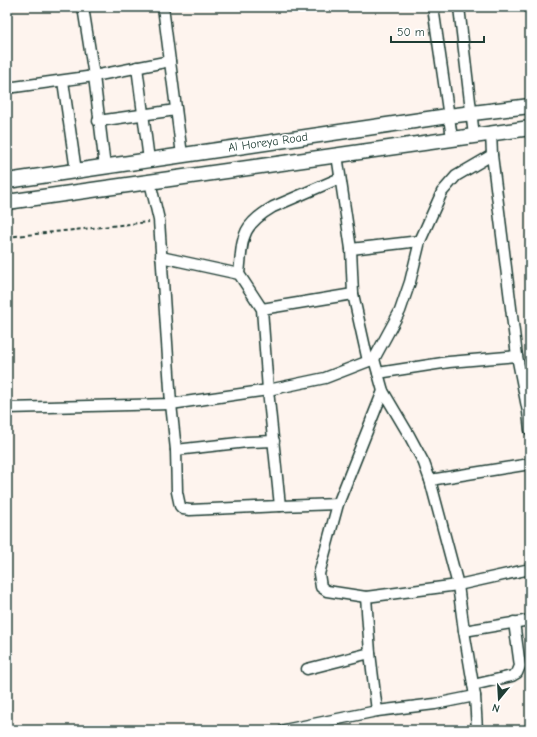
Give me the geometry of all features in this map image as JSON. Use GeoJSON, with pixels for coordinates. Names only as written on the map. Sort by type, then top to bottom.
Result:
{"type":"FeatureCollection","features":[{"type":"Feature","properties":{"kind":"main road","name":"Al Horeya Road"},"geometry":{"type":"LineString","coordinates":[[7,181],[448,116],[530,106]]}},
{"type":"Feature","properties":{"kind":"main road","name":"Al Horeya Road"},"geometry":{"type":"LineString","coordinates":[[7,202],[530,128]]}},
{"type":"Feature","properties":{"kind":"street"},"geometry":{"type":"LineString","coordinates":[[83,7],[94,76],[104,167]]}},
{"type":"Feature","properties":{"kind":"street"},"geometry":{"type":"LineString","coordinates":[[163,7],[182,155]]}},
{"type":"Feature","properties":{"kind":"street"},"geometry":{"type":"LineString","coordinates":[[433,7],[452,138]]}},
{"type":"Feature","properties":{"kind":"street"},"geometry":{"type":"LineString","coordinates":[[459,7],[474,136]]}},
{"type":"Feature","properties":{"kind":"street"},"geometry":{"type":"LineString","coordinates":[[7,88],[94,76],[170,61]]}},
{"type":"Feature","properties":{"kind":"street"},"geometry":{"type":"LineString","coordinates":[[137,67],[149,160]]}},
{"type":"Feature","properties":{"kind":"street"},"geometry":{"type":"LineString","coordinates":[[63,81],[76,171]]}},
{"type":"Feature","properties":{"kind":"street"},"geometry":{"type":"LineString","coordinates":[[98,121],[176,110]]}},
{"type":"Feature","properties":{"kind":"street"},"geometry":{"type":"LineString","coordinates":[[491,133],[492,155],[517,356],[530,430]]}},
{"type":"Feature","properties":{"kind":"street"},"geometry":{"type":"LineString","coordinates":[[337,155],[351,249],[354,294],[371,360],[378,373],[383,392],[424,463],[430,480],[458,584],[464,631],[476,696],[477,730]]}},
{"type":"Feature","properties":{"kind":"street"},"geometry":{"type":"LineString","coordinates":[[7,408],[170,404],[268,390],[324,378],[371,360],[400,311],[410,282],[420,241],[446,186],[456,176],[492,155]]}},
{"type":"Feature","properties":{"kind":"street"},"geometry":{"type":"LineString","coordinates":[[280,506],[268,390],[262,309],[239,274],[242,245],[246,231],[257,217],[273,207],[340,178]]}},
{"type":"Feature","properties":{"kind":"street"},"geometry":{"type":"LineString","coordinates":[[150,182],[159,220],[170,404],[176,450],[177,492],[180,506],[183,509],[190,510],[338,504]]}},
{"type":"Feature","properties":{"kind":"street"},"geometry":{"type":"LineString","coordinates":[[351,249],[420,241]]}},
{"type":"Feature","properties":{"kind":"street"},"geometry":{"type":"LineString","coordinates":[[161,257],[239,274]]}},
{"type":"Feature","properties":{"kind":"street"},"geometry":{"type":"LineString","coordinates":[[262,309],[354,294]]}},
{"type":"Feature","properties":{"kind":"street"},"geometry":{"type":"LineString","coordinates":[[378,373],[449,362],[517,356]]}},
{"type":"Feature","properties":{"kind":"street"},"geometry":{"type":"LineString","coordinates":[[383,392],[338,504],[319,574],[319,583],[321,587],[327,592],[366,597],[458,584],[530,569]]}},
{"type":"Feature","properties":{"kind":"street"},"geometry":{"type":"LineString","coordinates":[[176,450],[247,442],[274,441]]}},
{"type":"Feature","properties":{"kind":"street"},"geometry":{"type":"LineString","coordinates":[[430,480],[530,464]]}},
{"type":"Feature","properties":{"kind":"street"},"geometry":{"type":"LineString","coordinates":[[366,597],[370,653],[377,711]]}},
{"type":"Feature","properties":{"kind":"street"},"geometry":{"type":"LineString","coordinates":[[464,631],[530,620]]}},
{"type":"Feature","properties":{"kind":"street"},"geometry":{"type":"LineString","coordinates":[[474,685],[517,673],[520,666],[514,622]]}},
{"type":"Feature","properties":{"kind":"street"},"geometry":{"type":"LineString","coordinates":[[307,669],[370,653]]}},
{"type":"Feature","properties":{"kind":"street"},"geometry":{"type":"LineString","coordinates":[[284,730],[377,711],[435,704],[476,696]]}},
{"type":"Feature","properties":{"kind":"path"},"geometry":{"type":"LineString","coordinates":[[7,237],[159,220]]}}]}
